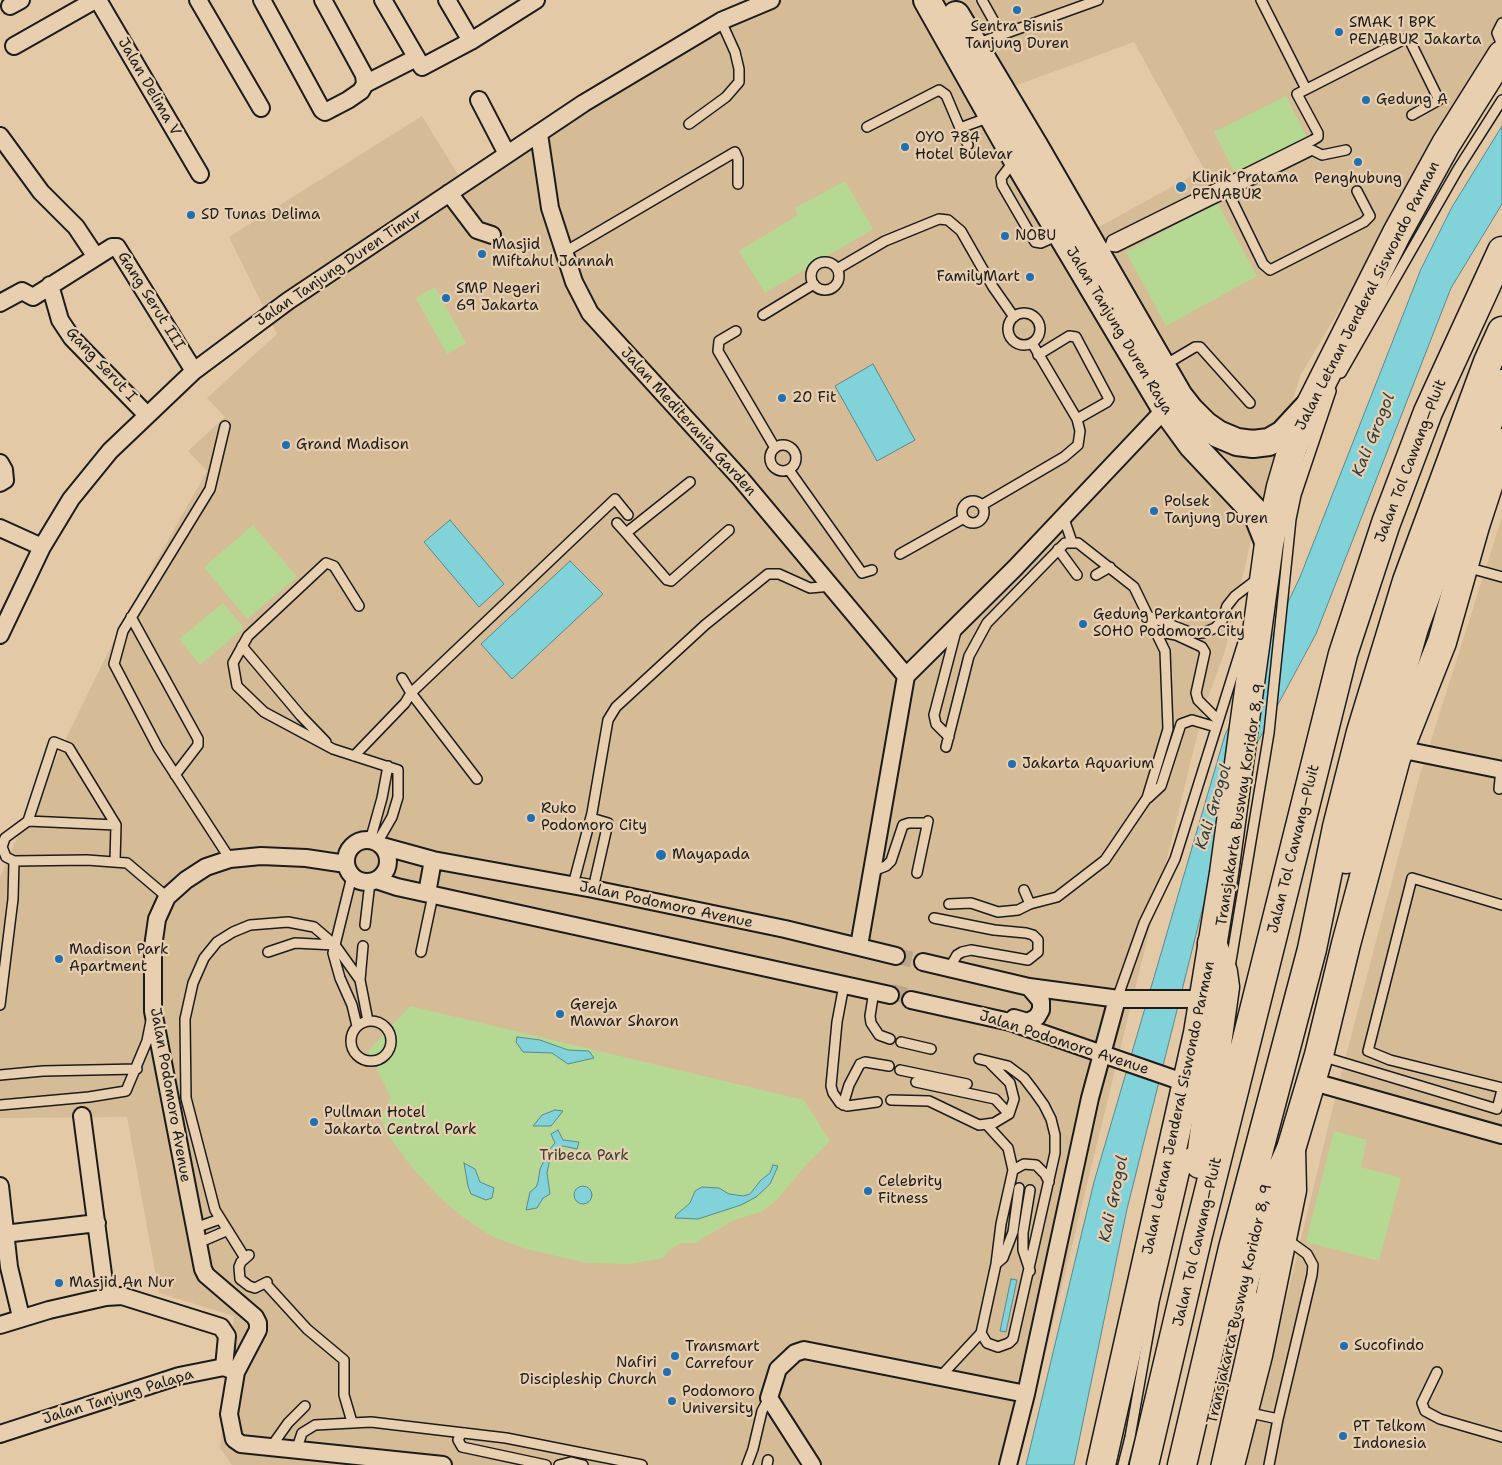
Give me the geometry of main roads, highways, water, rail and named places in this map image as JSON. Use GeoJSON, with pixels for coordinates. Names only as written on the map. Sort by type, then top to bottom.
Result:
{"type":"FeatureCollection","features":[{"type":"Feature","properties":{"kind":"highway","name":"Jalan Letnan Jenderal Siswondo Parman"},"geometry":{"type":"LineString","coordinates":[[1101,1465],[1175,1079],[1203,1002],[1225,987],[1223,972],[1212,943],[1224,873],[1268,567],[1293,446],[1311,404],[1397,232],[1446,144],[1502,55]]}},
{"type":"Feature","properties":{"kind":"highway","name":"Jalan Tol Cawang–Pluit"},"geometry":{"type":"LineString","coordinates":[[1144,1465],[1198,1235],[1344,654],[1386,523],[1428,412],[1502,251]]}},
{"type":"Feature","properties":{"kind":"highway"},"geometry":{"type":"LineString","coordinates":[[1182,1465],[1235,1239],[1312,949],[1337,827],[1361,732],[1407,581],[1488,362],[1502,331]]}},
{"type":"Feature","properties":{"kind":"highway"},"geometry":{"type":"LineString","coordinates":[[1312,949],[1344,866],[1366,797],[1414,628],[1502,384]]}},
{"type":"Feature","properties":{"kind":"highway"},"geometry":{"type":"LineString","coordinates":[[1198,1465],[1262,1214],[1291,1149],[1318,1055],[1399,749],[1442,642],[1502,443]]}},
{"type":"Feature","properties":{"kind":"highway"},"geometry":{"type":"LineString","coordinates":[[1198,1235],[1195,1197],[1203,1002]]}},
{"type":"Feature","properties":{"kind":"highway"},"geometry":{"type":"LineString","coordinates":[[1230,1465],[1244,1411],[1278,1228],[1292,1190],[1291,1149]]}},
{"type":"Feature","properties":{"kind":"main road","name":"Jalan Tanjung Duren Raya"},"geometry":{"type":"LineString","coordinates":[[927,0],[992,116],[1026,152],[1103,249],[1162,366],[1172,402],[1197,418],[1212,431],[1237,442],[1253,444],[1269,442],[1283,434],[1311,404]]}},
{"type":"Feature","properties":{"kind":"main road","name":"Jalan Tanjung Duren Raya"},"geometry":{"type":"LineString","coordinates":[[947,0],[974,45],[1026,152],[1061,234],[1172,402],[1192,445],[1252,508],[1263,525],[1268,567]]}},
{"type":"Feature","properties":{"kind":"water","name":"Kali Grogol"},"geometry":{"type":"Polygon","coordinates":[[[1502,126],[1502,204],[1451,288],[1316,634],[1256,745],[1223,827],[1127,1209],[1074,1465],[1026,1465],[1094,1182],[1225,735],[1300,577],[1421,269],[1452,207],[1502,126]]]}},
{"type":"Feature","properties":{"kind":"water"},"geometry":{"type":"Polygon","coordinates":[[[873,364],[915,440],[877,461],[835,386],[873,364]]]}},
{"type":"Feature","properties":{"kind":"water"},"geometry":{"type":"Polygon","coordinates":[[[450,520],[504,584],[479,607],[424,542],[450,520]]]}},
{"type":"Feature","properties":{"kind":"water"},"geometry":{"type":"Polygon","coordinates":[[[570,561],[603,594],[512,679],[481,644],[570,561]]]}},
{"type":"Feature","properties":{"kind":"water"},"geometry":{"type":"Polygon","coordinates":[[[517,1037],[540,1040],[568,1050],[589,1051],[594,1058],[568,1064],[552,1053],[523,1052],[516,1042],[517,1037]]]}},
{"type":"Feature","properties":{"kind":"water"},"geometry":{"type":"Polygon","coordinates":[[[555,1110],[563,1111],[551,1126],[533,1126],[542,1115],[555,1110]]]}},
{"type":"Feature","properties":{"kind":"water"},"geometry":{"type":"Polygon","coordinates":[[[558,1130],[563,1140],[579,1142],[577,1149],[563,1146],[551,1154],[547,1173],[550,1194],[543,1198],[537,1208],[526,1210],[530,1192],[536,1187],[540,1169],[549,1150],[555,1143],[551,1134],[558,1130]]]}},
{"type":"Feature","properties":{"kind":"water"},"geometry":{"type":"Polygon","coordinates":[[[464,1163],[475,1169],[480,1182],[494,1188],[492,1198],[486,1200],[471,1194],[464,1163]]]}},
{"type":"Feature","properties":{"kind":"water"},"geometry":{"type":"Polygon","coordinates":[[[773,1165],[778,1166],[770,1184],[756,1197],[741,1205],[698,1219],[675,1218],[690,1203],[695,1191],[702,1187],[719,1188],[729,1194],[743,1196],[750,1194],[761,1180],[770,1173],[773,1165]]]}},
{"type":"Feature","properties":{"kind":"water"},"geometry":{"type":"Polygon","coordinates":[[[583,1186],[589,1189],[592,1195],[589,1201],[583,1204],[577,1201],[574,1195],[577,1189],[583,1186]]]}},
{"type":"Feature","properties":{"kind":"water"},"geometry":{"type":"Polygon","coordinates":[[[1011,1279],[1017,1280],[1006,1332],[1000,1331],[1011,1279]]]}},
{"type":"Feature","properties":{"kind":"tunnel"},"geometry":{"type":"LineString","coordinates":[[896,956],[923,962]]}},
{"type":"Feature","properties":{"kind":"tunnel"},"geometry":{"type":"LineString","coordinates":[[891,992],[913,997]]}},
{"type":"Feature","properties":{"kind":"place","name":"Sentra Bisnis Tanjung Duren"},"geometry":{"type":"Point","coordinates":[1017,10]}},
{"type":"Feature","properties":{"kind":"place","name":"SMAK 1 BPK PENABUR Jakarta"},"geometry":{"type":"Point","coordinates":[1339,32]}},
{"type":"Feature","properties":{"kind":"place","name":"Gedung A"},"geometry":{"type":"Point","coordinates":[1366,100]}},
{"type":"Feature","properties":{"kind":"place","name":"OYO 784 Hotel Bulevar"},"geometry":{"type":"Point","coordinates":[905,147]}},
{"type":"Feature","properties":{"kind":"place","name":"Penghubung"},"geometry":{"type":"Point","coordinates":[1358,162]}},
{"type":"Feature","properties":{"kind":"place","name":"Klinik Pratama PENABUR"},"geometry":{"type":"Point","coordinates":[1181,187]}},
{"type":"Feature","properties":{"kind":"place","name":"SD Tunas Delima"},"geometry":{"type":"Point","coordinates":[191,215]}},
{"type":"Feature","properties":{"kind":"place","name":"NOBU"},"geometry":{"type":"Point","coordinates":[1005,236]}},
{"type":"Feature","properties":{"kind":"place","name":"Masjid Miftahul Jannah"},"geometry":{"type":"Point","coordinates":[482,254]}},
{"type":"Feature","properties":{"kind":"place","name":"FamilyMart"},"geometry":{"type":"Point","coordinates":[1030,277]}},
{"type":"Feature","properties":{"kind":"place","name":"SMP Negeri 69 Jakarta"},"geometry":{"type":"Point","coordinates":[446,298]}},
{"type":"Feature","properties":{"kind":"place","name":"20 Fit"},"geometry":{"type":"Point","coordinates":[782,398]}},
{"type":"Feature","properties":{"kind":"place","name":"Grand Madison"},"geometry":{"type":"Point","coordinates":[286,445]}},
{"type":"Feature","properties":{"kind":"place","name":"Polsek Tanjung Duren"},"geometry":{"type":"Point","coordinates":[1154,511]}},
{"type":"Feature","properties":{"kind":"place","name":"Gedung Perkantoran SOHO Podomoro City"},"geometry":{"type":"Point","coordinates":[1083,624]}},
{"type":"Feature","properties":{"kind":"place","name":"Jakarta Aquarium"},"geometry":{"type":"Point","coordinates":[1012,764]}},
{"type":"Feature","properties":{"kind":"place","name":"Ruko Podomoro City"},"geometry":{"type":"Point","coordinates":[531,818]}},
{"type":"Feature","properties":{"kind":"place","name":"Mayapada"},"geometry":{"type":"Point","coordinates":[661,855]}},
{"type":"Feature","properties":{"kind":"place","name":"Madison Park Apartment"},"geometry":{"type":"Point","coordinates":[59,959]}},
{"type":"Feature","properties":{"kind":"place","name":"Gereja Mawar Sharon"},"geometry":{"type":"Point","coordinates":[560,1014]}},
{"type":"Feature","properties":{"kind":"place","name":"Pullman Hotel Jakarta Central Park"},"geometry":{"type":"Point","coordinates":[314,1122]}},
{"type":"Feature","properties":{"kind":"place","name":"Celebrity Fitness"},"geometry":{"type":"Point","coordinates":[868,1191]}},
{"type":"Feature","properties":{"kind":"place","name":"Masjid An Nur"},"geometry":{"type":"Point","coordinates":[59,1283]}},
{"type":"Feature","properties":{"kind":"place","name":"Sucofindo"},"geometry":{"type":"Point","coordinates":[1344,1346]}},
{"type":"Feature","properties":{"kind":"place","name":"Transmart Carrefour"},"geometry":{"type":"Point","coordinates":[675,1356]}},
{"type":"Feature","properties":{"kind":"place","name":"Nafiri Discipleship Church"},"geometry":{"type":"Point","coordinates":[667,1372]}},
{"type":"Feature","properties":{"kind":"place","name":"Podomoro University"},"geometry":{"type":"Point","coordinates":[672,1401]}},
{"type":"Feature","properties":{"kind":"place","name":"PT Telkom Indonesia"},"geometry":{"type":"Point","coordinates":[1343,1436]}},
{"type":"Feature","properties":{"kind":"park label","name":"Tribeca Park"},"geometry":{"type":"Point","coordinates":[584,1156]}}]}
